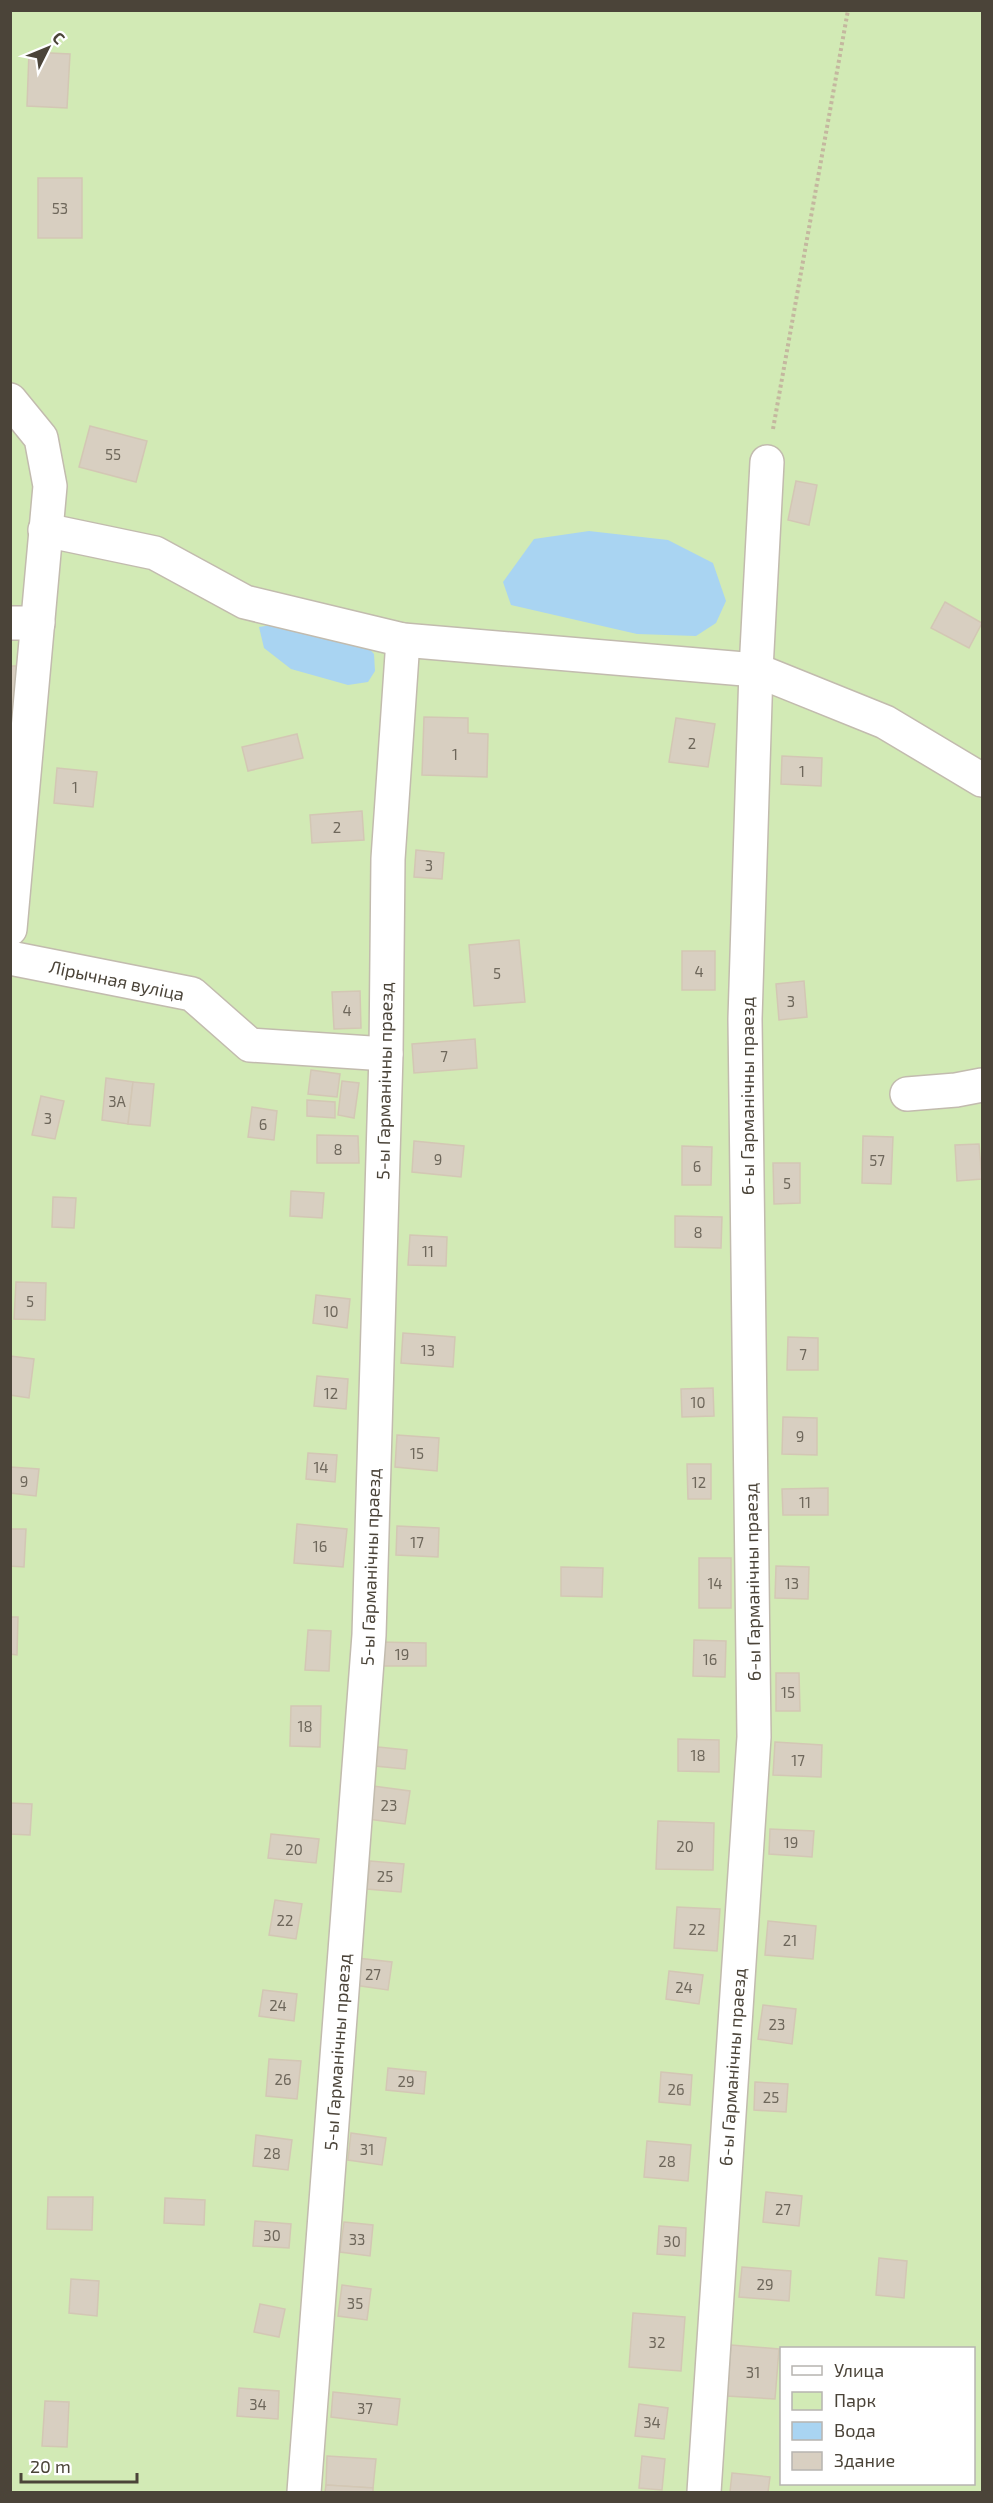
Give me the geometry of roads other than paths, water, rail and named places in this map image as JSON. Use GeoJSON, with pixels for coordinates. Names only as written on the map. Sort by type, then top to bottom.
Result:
{"type":"FeatureCollection","features":[{"type":"Feature","properties":{"kind":"lane"},"geometry":{"type":"LineString","coordinates":[[10,400],[41,438],[50,486],[45,530],[24,623],[10,929]]}},
{"type":"Feature","properties":{"kind":"lane","name":"6-ы Гарманічны праезд"},"geometry":{"type":"LineString","coordinates":[[704,2493],[754,1737],[745,1019],[756,670],[767,462]]}},
{"type":"Feature","properties":{"kind":"lane"},"geometry":{"type":"LineString","coordinates":[[45,530],[155,553],[245,602],[403,640],[756,670],[885,722],[982,780]]}},
{"type":"Feature","properties":{"kind":"lane","name":"5-ы Гарманічны праезд"},"geometry":{"type":"LineString","coordinates":[[304,2493],[369,1635],[386,1054],[388,859],[403,640]]}},
{"type":"Feature","properties":{"kind":"lane","name":"Лірычная вуліца"},"geometry":{"type":"LineString","coordinates":[[10,958],[192,994],[250,1045],[386,1054]]}},
{"type":"Feature","properties":{"kind":"lane"},"geometry":{"type":"LineString","coordinates":[[907,1094],[956,1090],[982,1085]]}},
{"type":"Feature","properties":{"kind":"water"},"geometry":{"type":"Polygon","coordinates":[[[589,531],[668,540],[713,563],[726,601],[716,623],[696,636],[637,634],[511,605],[503,582],[534,539],[589,531]]]}},
{"type":"Feature","properties":{"kind":"water"},"geometry":{"type":"Polygon","coordinates":[[[283,623],[365,644],[374,654],[375,671],[368,682],[348,685],[291,669],[264,648],[259,627],[283,623]]]}}]}
